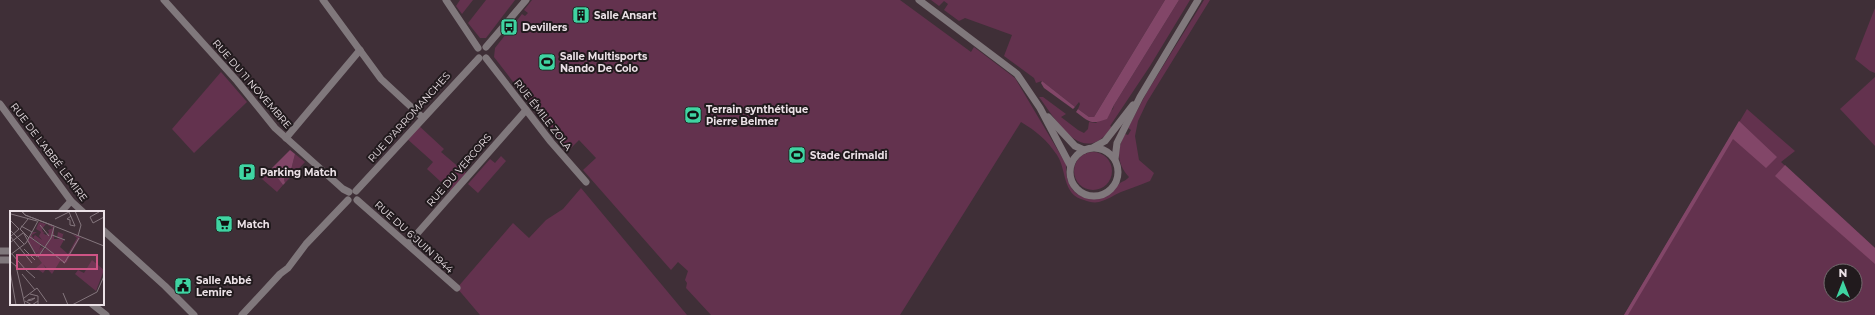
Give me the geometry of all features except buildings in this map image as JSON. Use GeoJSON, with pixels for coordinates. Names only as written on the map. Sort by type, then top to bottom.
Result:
{"type":"FeatureCollection","features":[{"type":"Feature","properties":{"kind":"street","name":"RUE DU 11 NOVEMBRE"},"geometry":{"type":"LineString","coordinates":[[164,0],[286,138],[349,192]]}},
{"type":"Feature","properties":{"kind":"street"},"geometry":{"type":"LineString","coordinates":[[323,0],[381,79],[422,117]]}},
{"type":"Feature","properties":{"kind":"street"},"geometry":{"type":"LineString","coordinates":[[446,0],[482,47],[488,54],[482,58],[476,53],[482,47],[526,0]]}},
{"type":"Feature","properties":{"kind":"street"},"geometry":{"type":"LineString","coordinates":[[919,0],[1018,74],[1040,108],[1070,165],[1071,180],[1074,186],[1085,195],[1100,196],[1112,188],[1116,182],[1118,170],[1115,159],[1117,143],[1140,97],[1198,0]]}},
{"type":"Feature","properties":{"kind":"street"},"geometry":{"type":"LineString","coordinates":[[286,138],[360,50]]}},
{"type":"Feature","properties":{"kind":"street","name":"RUE ÉMILE ZOLA"},"geometry":{"type":"LineString","coordinates":[[482,58],[586,182]]}},
{"type":"Feature","properties":{"kind":"street","name":"RUE D'ARROMANCHES"},"geometry":{"type":"LineString","coordinates":[[356,191],[422,117],[482,58]]}},
{"type":"Feature","properties":{"kind":"street"},"geometry":{"type":"LineString","coordinates":[[1094,148],[1105,141],[1140,97]]}},
{"type":"Feature","properties":{"kind":"street","name":"RUE DE L'ABBÉ LEMIRE"},"geometry":{"type":"LineString","coordinates":[[0,104],[71,201],[82,211]]}},
{"type":"Feature","properties":{"kind":"street"},"geometry":{"type":"LineString","coordinates":[[1040,108],[1065,137],[1076,146],[1084,150]]}},
{"type":"Feature","properties":{"kind":"street","name":"RUE DU VERCORS"},"geometry":{"type":"LineString","coordinates":[[408,244],[526,110]]}},
{"type":"Feature","properties":{"kind":"street"},"geometry":{"type":"LineString","coordinates":[[1070,165],[1078,153],[1094,148],[1106,150],[1115,159]]}},
{"type":"Feature","properties":{"kind":"street"},"geometry":{"type":"LineString","coordinates":[[356,191],[359,197],[357,200],[351,202],[348,200],[347,194],[349,192],[356,191]]}},
{"type":"Feature","properties":{"kind":"street"},"geometry":{"type":"LineString","coordinates":[[242,315],[280,274],[288,268],[301,250],[348,200]]}},
{"type":"Feature","properties":{"kind":"street","name":"RUE DU 6 JUIN 1944"},"geometry":{"type":"LineString","coordinates":[[357,200],[457,288]]}},
{"type":"Feature","properties":{"kind":"street"},"geometry":{"type":"LineString","coordinates":[[62,211],[71,201]]}},
{"type":"Feature","properties":{"kind":"street"},"geometry":{"type":"LineString","coordinates":[[104,231],[165,286],[194,315]]}},
{"type":"Feature","properties":{"kind":"street"},"geometry":{"type":"LineString","coordinates":[[93,305],[106,315]]}},
{"type":"Feature","properties":{"kind":"shaded area"},"geometry":{"type":"Polygon","coordinates":[[[460,0],[473,0],[462,14],[456,6],[460,0]]]}},
{"type":"Feature","properties":{"kind":"shaded area"},"geometry":{"type":"Polygon","coordinates":[[[486,0],[515,0],[486,38],[480,38],[468,23],[486,0]]]}},
{"type":"Feature","properties":{"kind":"shaded area","name":"Stade Grimaldi"},"geometry":{"type":"Polygon","coordinates":[[[532,0],[900,0],[971,52],[974,47],[1015,78],[1066,164],[1068,180],[1073,190],[1083,197],[1096,199],[1108,195],[1120,183],[1129,177],[1120,162],[1119,151],[1122,140],[1125,134],[1128,135],[1131,130],[1128,128],[1147,92],[1204,0],[1210,0],[1147,102],[1138,121],[1135,136],[1139,160],[1154,173],[1150,181],[1099,202],[1090,202],[1077,197],[1068,188],[1057,155],[1041,136],[1021,122],[900,315],[711,315],[686,288],[687,283],[685,280],[688,271],[678,262],[671,270],[583,170],[596,158],[579,140],[567,152],[494,57],[495,48],[522,14],[525,16],[528,13],[524,10],[532,0]]]}},
{"type":"Feature","properties":{"kind":"shaded area"},"geometry":{"type":"Polygon","coordinates":[[[931,0],[1165,0],[1094,117],[1089,117],[1078,109],[1080,104],[1079,102],[1075,107],[1042,81],[1036,83],[1034,78],[1004,56],[1012,35],[965,18],[959,21],[944,10],[948,4],[944,1],[939,6],[931,0]]]}},
{"type":"Feature","properties":{"kind":"shaded area"},"geometry":{"type":"Polygon","coordinates":[[[1165,0],[1179,0],[1114,105],[1107,119],[1097,122],[1090,122],[1076,112],[1078,109],[1089,117],[1094,117],[1165,0]]]}},
{"type":"Feature","properties":{"kind":"shaded area"},"geometry":{"type":"Polygon","coordinates":[[[1179,0],[1190,0],[1150,66],[1110,126],[1112,127],[1101,139],[1091,143],[1081,142],[1071,137],[1054,118],[1039,97],[1043,97],[1066,114],[1061,117],[1084,133],[1088,129],[1089,122],[1096,123],[1113,109],[1114,105],[1179,0]]]}},
{"type":"Feature","properties":{"kind":"shaded area"},"geometry":{"type":"Polygon","coordinates":[[[1875,8],[1875,73],[1870,71],[1855,59],[1875,8]]]}},
{"type":"Feature","properties":{"kind":"shaded area"},"geometry":{"type":"Polygon","coordinates":[[[221,72],[247,102],[194,153],[172,129],[221,72]]]}},
{"type":"Feature","properties":{"kind":"shaded area"},"geometry":{"type":"Polygon","coordinates":[[[1875,77],[1875,146],[1840,109],[1875,77]]]}},
{"type":"Feature","properties":{"kind":"shaded area"},"geometry":{"type":"Polygon","coordinates":[[[1042,81],[1075,107],[1073,109],[1044,88],[1041,83],[1042,81]]]}},
{"type":"Feature","properties":{"kind":"shaded area"},"geometry":{"type":"Polygon","coordinates":[[[1747,109],[1795,151],[1781,162],[1875,248],[1875,315],[1624,315],[1747,109]]]}},
{"type":"Feature","properties":{"kind":"shaded area"},"geometry":{"type":"Polygon","coordinates":[[[1739,121],[1777,157],[1766,168],[1733,139],[1628,315],[1624,315],[1739,121]]]}},
{"type":"Feature","properties":{"kind":"shaded area"},"geometry":{"type":"Polygon","coordinates":[[[417,124],[444,149],[441,152],[468,175],[453,193],[427,169],[433,162],[405,137],[417,124]]]}},
{"type":"Feature","properties":{"kind":"shaded area"},"geometry":{"type":"Polygon","coordinates":[[[290,150],[295,154],[291,170],[284,179],[285,183],[283,185],[277,177],[268,172],[290,150]]]}},
{"type":"Feature","properties":{"kind":"shaded area"},"geometry":{"type":"Polygon","coordinates":[[[1089,152],[1097,152],[1107,157],[1111,164],[1111,178],[1107,185],[1097,190],[1089,190],[1079,185],[1077,182],[1074,175],[1074,167],[1079,157],[1082,155],[1089,152]]]}},
{"type":"Feature","properties":{"kind":"shaded area"},"geometry":{"type":"Polygon","coordinates":[[[295,154],[305,162],[285,183],[284,179],[291,170],[295,154]]]}},
{"type":"Feature","properties":{"kind":"shaded area"},"geometry":{"type":"Polygon","coordinates":[[[501,156],[506,161],[478,193],[468,184],[490,159],[495,163],[501,156]]]}},
{"type":"Feature","properties":{"kind":"shaded area"},"geometry":{"type":"Polygon","coordinates":[[[1785,165],[1875,248],[1875,264],[1775,176],[1785,165]]]}},
{"type":"Feature","properties":{"kind":"shaded area"},"geometry":{"type":"Polygon","coordinates":[[[268,172],[277,177],[283,185],[277,192],[262,179],[268,172]]]}},
{"type":"Feature","properties":{"kind":"shaded area"},"geometry":{"type":"Polygon","coordinates":[[[581,188],[687,315],[480,315],[457,288],[513,223],[529,238],[546,220],[563,209],[581,188]]]}},
{"type":"Feature","properties":{"kind":"place","name":"Salle Ansart"},"geometry":{"type":"Point","coordinates":[581,15]}},
{"type":"Feature","properties":{"kind":"place","name":"Devillers"},"geometry":{"type":"Point","coordinates":[509,27]}},
{"type":"Feature","properties":{"kind":"place","name":"Salle Multisports Nando De Colo"},"geometry":{"type":"Point","coordinates":[547,62]}},
{"type":"Feature","properties":{"kind":"place","name":"Terrain synthétique Pierre Belmer"},"geometry":{"type":"Point","coordinates":[693,115]}},
{"type":"Feature","properties":{"kind":"place","name":"Stade Grimaldi"},"geometry":{"type":"Point","coordinates":[797,155]}},
{"type":"Feature","properties":{"kind":"place","name":"Parking Match"},"geometry":{"type":"Point","coordinates":[247,172]}},
{"type":"Feature","properties":{"kind":"place","name":"Match"},"geometry":{"type":"Point","coordinates":[224,224]}},
{"type":"Feature","properties":{"kind":"place","name":"Salle Abbé Lemire"},"geometry":{"type":"Point","coordinates":[183,286]}}]}
